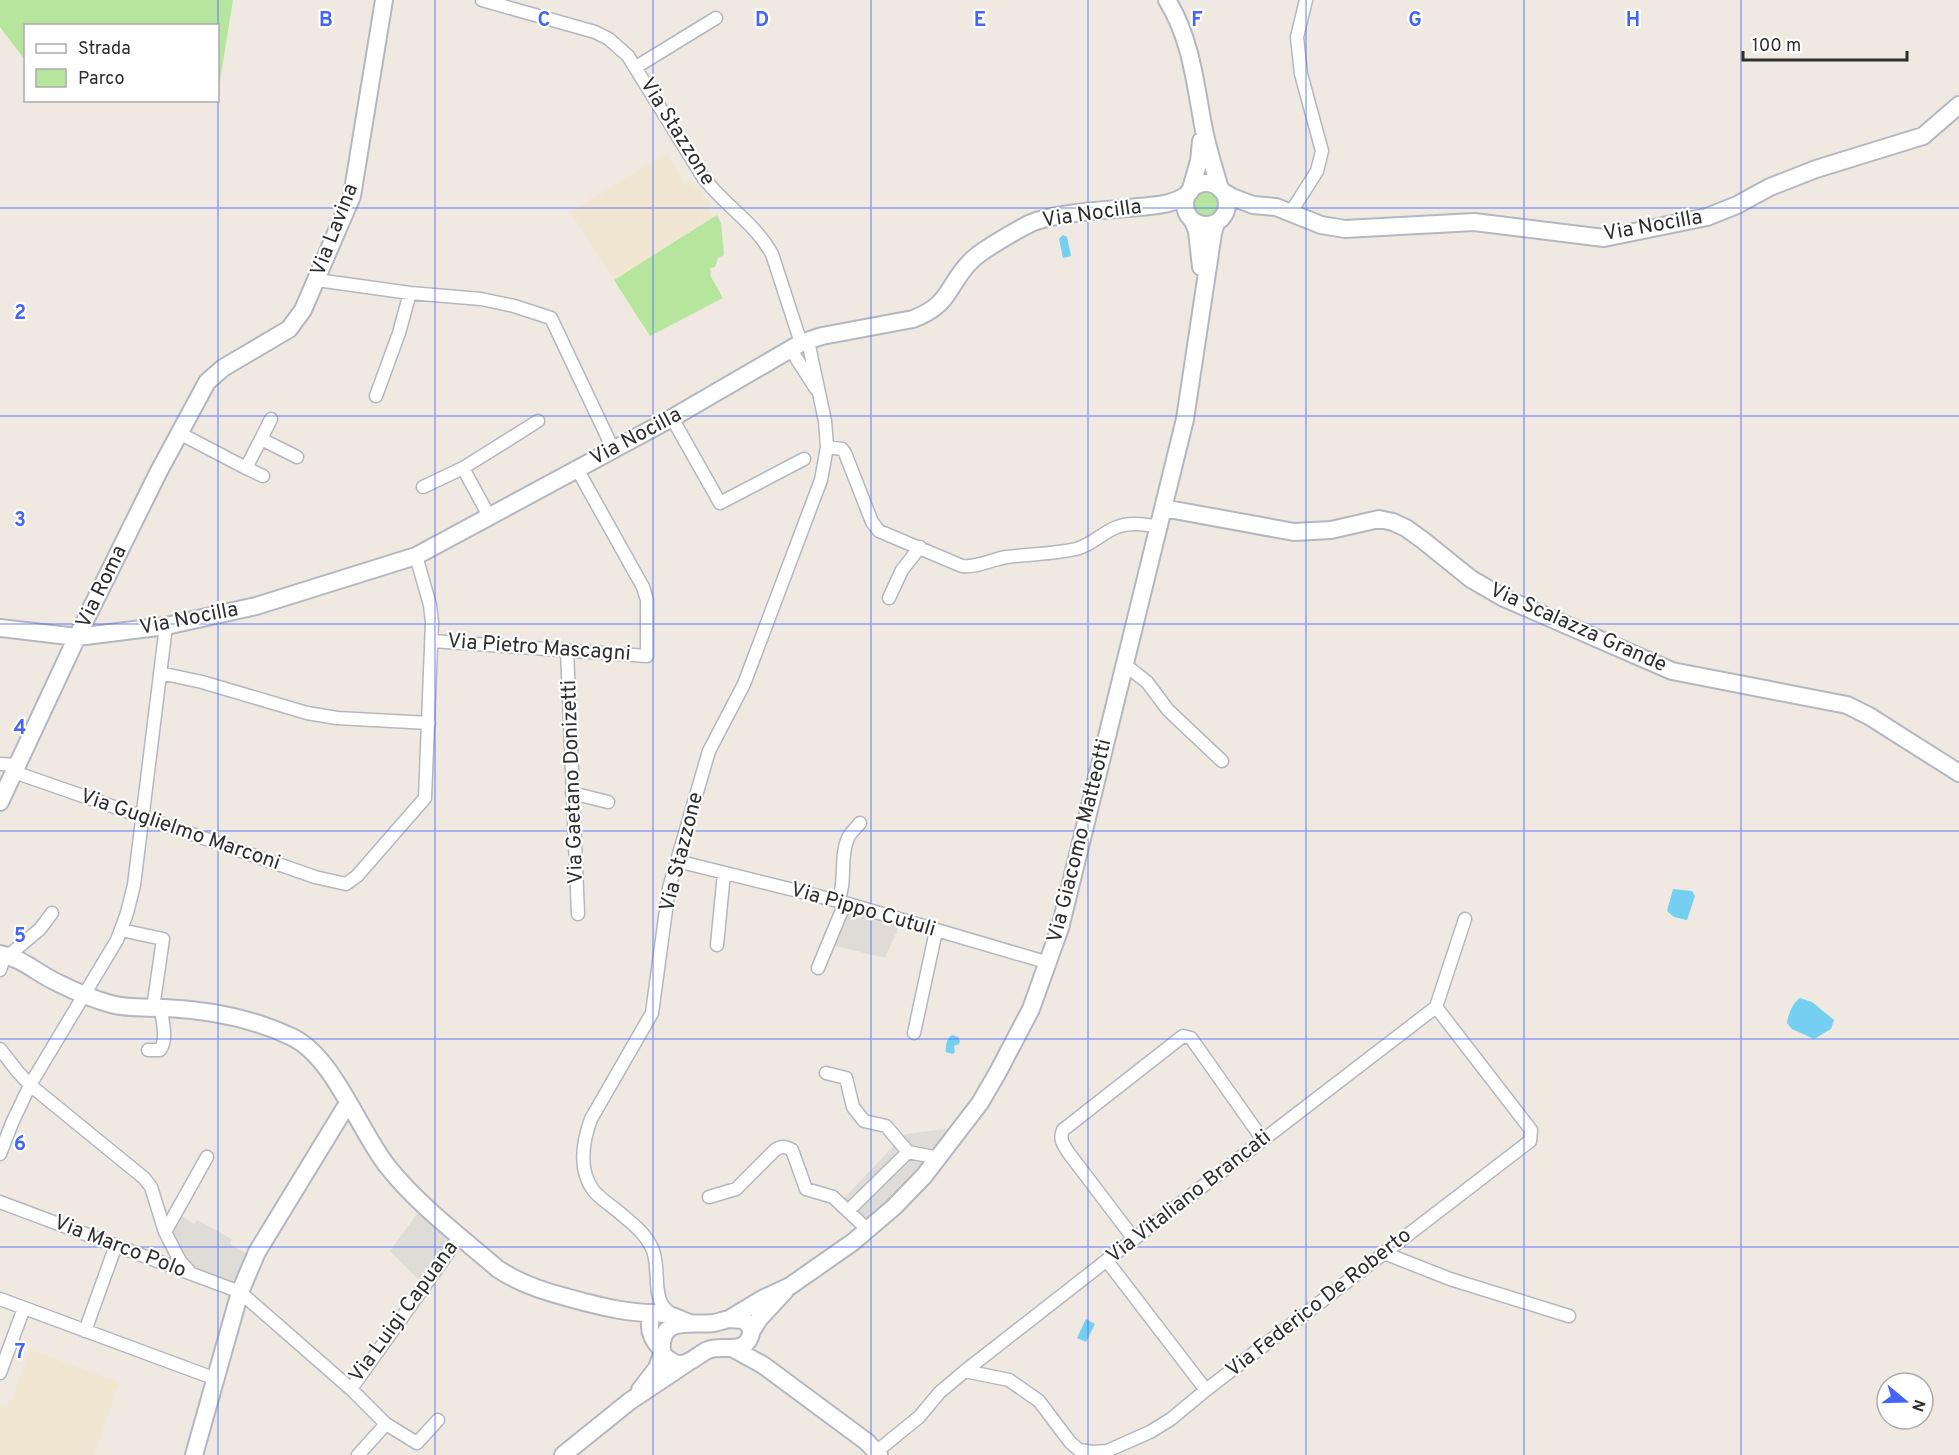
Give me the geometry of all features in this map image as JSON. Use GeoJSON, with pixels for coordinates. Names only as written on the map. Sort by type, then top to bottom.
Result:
{"type":"FeatureCollection","features":[{"type":"Feature","properties":{"kind":"street","name":"Via Lavina"},"geometry":{"type":"LineString","coordinates":[[211,377],[289,328],[303,310],[317,280],[352,196],[384,0]]}},
{"type":"Feature","properties":{"kind":"street","name":"Via Stazzone"},"geometry":{"type":"LineString","coordinates":[[482,0],[595,32],[619,46],[636,67],[691,162],[707,183],[765,242],[772,254],[800,344],[820,397],[825,421],[827,447],[821,480],[744,684],[709,752],[669,888],[652,1013],[591,1119],[585,1134],[584,1167],[588,1181],[594,1191],[637,1226],[647,1238],[656,1259],[660,1298],[663,1306],[673,1316]]}},
{"type":"Feature","properties":{"kind":"street"},"geometry":{"type":"LineString","coordinates":[[1167,0],[1188,45],[1203,125],[1221,190],[1227,201],[1226,212],[1213,233],[1203,307]]}},
{"type":"Feature","properties":{"kind":"street"},"geometry":{"type":"LineString","coordinates":[[1291,212],[1317,171],[1322,151],[1301,74],[1298,37],[1306,0]]}},
{"type":"Feature","properties":{"kind":"street"},"geometry":{"type":"LineString","coordinates":[[636,67],[716,18]]}},
{"type":"Feature","properties":{"kind":"street","name":"Via Nocilla"},"geometry":{"type":"LineString","coordinates":[[1253,205],[1276,207],[1321,225],[1345,229],[1474,222],[1604,238],[1707,217],[1737,205],[1770,187],[1816,169],[1923,136],[1959,105]]}},
{"type":"Feature","properties":{"kind":"street"},"geometry":{"type":"LineString","coordinates":[[1203,125],[1199,161],[1185,208],[1197,231],[1201,252],[1203,307]]}},
{"type":"Feature","properties":{"kind":"street"},"geometry":{"type":"LineString","coordinates":[[1189,194],[1195,187],[1208,183],[1232,197],[1253,205]]}},
{"type":"Feature","properties":{"kind":"street","name":"Via Nocilla"},"geometry":{"type":"LineString","coordinates":[[0,628],[77,637],[166,626],[256,606],[416,556],[672,418],[800,344],[822,336],[926,315],[942,302],[974,258],[1030,224],[1042,219],[1169,204],[1189,194]]}},
{"type":"Feature","properties":{"kind":"street"},"geometry":{"type":"LineString","coordinates":[[1169,204],[1200,225],[1208,225],[1239,208],[1253,205]]}},
{"type":"Feature","properties":{"kind":"street"},"geometry":{"type":"LineString","coordinates":[[317,280],[410,293],[481,299],[514,306],[551,318],[614,449]]}},
{"type":"Feature","properties":{"kind":"street"},"geometry":{"type":"LineString","coordinates":[[376,396],[399,333],[410,293]]}},
{"type":"Feature","properties":{"kind":"street","name":"Via Giacomo Matteotti"},"geometry":{"type":"LineString","coordinates":[[790,1286],[868,1230],[924,1176],[980,1103],[1031,1009],[1060,928],[1185,419],[1203,307]]}},
{"type":"Feature","properties":{"kind":"street"},"geometry":{"type":"LineString","coordinates":[[800,344],[820,397]]}},
{"type":"Feature","properties":{"kind":"street","name":"Via Roma"},"geometry":{"type":"LineString","coordinates":[[0,802],[11,767],[179,432],[211,377]]}},
{"type":"Feature","properties":{"kind":"street"},"geometry":{"type":"LineString","coordinates":[[672,418],[720,503],[804,459]]}},
{"type":"Feature","properties":{"kind":"street"},"geometry":{"type":"LineString","coordinates":[[246,468],[271,419]]}},
{"type":"Feature","properties":{"kind":"street"},"geometry":{"type":"LineString","coordinates":[[423,488],[463,468],[538,421]]}},
{"type":"Feature","properties":{"kind":"street"},"geometry":{"type":"LineString","coordinates":[[179,432],[263,476]]}},
{"type":"Feature","properties":{"kind":"street"},"geometry":{"type":"LineString","coordinates":[[261,439],[297,458]]}},
{"type":"Feature","properties":{"kind":"street"},"geometry":{"type":"LineString","coordinates":[[827,447],[842,449],[845,453],[875,527],[879,531],[954,563],[969,567],[1005,557],[1078,549],[1116,527],[1128,524],[1158,527]]}},
{"type":"Feature","properties":{"kind":"street"},"geometry":{"type":"LineString","coordinates":[[463,468],[489,516]]}},
{"type":"Feature","properties":{"kind":"street","name":"Via Pietro Mascagni"},"geometry":{"type":"LineString","coordinates":[[432,641],[647,656],[647,600],[643,587],[576,468]]}},
{"type":"Feature","properties":{"kind":"street","name":"Via Scalazza Grande"},"geometry":{"type":"LineString","coordinates":[[1163,508],[1294,532],[1330,530],[1379,519],[1393,522],[1424,541],[1471,579],[1504,598],[1672,671],[1847,705],[1869,716],[1959,773]]}},
{"type":"Feature","properties":{"kind":"street"},"geometry":{"type":"LineString","coordinates":[[888,598],[902,570],[920,547]]}},
{"type":"Feature","properties":{"kind":"street"},"geometry":{"type":"LineString","coordinates":[[160,673],[202,682],[307,713],[337,718],[429,723],[432,641],[430,605],[416,556]]}},
{"type":"Feature","properties":{"kind":"street"},"geometry":{"type":"LineString","coordinates":[[0,1155],[30,1085],[117,940],[134,885],[166,626]]}},
{"type":"Feature","properties":{"kind":"street","name":"Via Gaetano Donizetti"},"geometry":{"type":"LineString","coordinates":[[567,650],[578,914]]}},
{"type":"Feature","properties":{"kind":"street"},"geometry":{"type":"LineString","coordinates":[[1124,664],[1147,682],[1168,710],[1222,760]]}},
{"type":"Feature","properties":{"kind":"street","name":"Via Guglielmo Marconi"},"geometry":{"type":"LineString","coordinates":[[11,767],[142,817],[315,877],[346,884],[357,876],[426,798],[429,723]]}},
{"type":"Feature","properties":{"kind":"street"},"geometry":{"type":"LineString","coordinates":[[572,793],[608,802]]}},
{"type":"Feature","properties":{"kind":"street"},"geometry":{"type":"LineString","coordinates":[[818,968],[841,902],[844,853],[848,838],[860,823]]}},
{"type":"Feature","properties":{"kind":"street","name":"Via Pippo Cutuli"},"geometry":{"type":"LineString","coordinates":[[677,861],[841,902],[1049,963]]}},
{"type":"Feature","properties":{"kind":"street"},"geometry":{"type":"LineString","coordinates":[[717,945],[724,873]]}},
{"type":"Feature","properties":{"kind":"street"},"geometry":{"type":"LineString","coordinates":[[52,913],[40,929],[5,958],[83,995],[122,1007],[157,1008],[237,1017],[295,1038],[315,1056],[331,1076],[368,1139],[408,1190],[498,1269],[513,1279],[549,1293],[623,1311],[642,1321],[651,1320],[661,1312],[689,1323]]}},
{"type":"Feature","properties":{"kind":"street"},"geometry":{"type":"LineString","coordinates":[[1436,1007],[1465,920]]}},
{"type":"Feature","properties":{"kind":"street"},"geometry":{"type":"LineString","coordinates":[[120,930],[163,939],[157,1008],[164,1038],[160,1050],[148,1050]]}},
{"type":"Feature","properties":{"kind":"street"},"geometry":{"type":"LineString","coordinates":[[914,1033],[936,931]]}},
{"type":"Feature","properties":{"kind":"street","name":"Via Vitaliano Brancati"},"geometry":{"type":"LineString","coordinates":[[878,1453],[919,1417],[940,1392],[965,1371],[1436,1007]]}},
{"type":"Feature","properties":{"kind":"street","name":"Via Federico De Roberto"},"geometry":{"type":"LineString","coordinates":[[965,1371],[1009,1380],[1039,1401],[1079,1450],[1107,1451],[1150,1432],[1171,1419],[1530,1141],[1531,1130],[1436,1007]]}},
{"type":"Feature","properties":{"kind":"street"},"geometry":{"type":"LineString","coordinates":[[1134,1239],[1068,1152],[1060,1139],[1061,1134],[1063,1130],[1183,1036],[1191,1038],[1263,1140]]}},
{"type":"Feature","properties":{"kind":"street"},"geometry":{"type":"LineString","coordinates":[[0,1049],[30,1085],[144,1178],[151,1187],[165,1232],[180,1261],[192,1274]]}},
{"type":"Feature","properties":{"kind":"street"},"geometry":{"type":"LineString","coordinates":[[826,1073],[846,1078],[853,1107],[864,1121],[886,1126],[908,1152],[939,1158]]}},
{"type":"Feature","properties":{"kind":"street"},"geometry":{"type":"LineString","coordinates":[[194,1455],[240,1292],[257,1252],[348,1103]]}},
{"type":"Feature","properties":{"kind":"street"},"geometry":{"type":"LineString","coordinates":[[709,1197],[736,1189],[775,1150],[787,1147],[792,1150],[806,1189],[833,1197],[868,1230]]}},
{"type":"Feature","properties":{"kind":"street"},"geometry":{"type":"LineString","coordinates":[[848,1210],[908,1152]]}},
{"type":"Feature","properties":{"kind":"street"},"geometry":{"type":"LineString","coordinates":[[165,1232],[207,1158]]}},
{"type":"Feature","properties":{"kind":"street","name":"Via Marco Polo"},"geometry":{"type":"LineString","coordinates":[[0,1202],[240,1292]]}},
{"type":"Feature","properties":{"kind":"street","name":"Via Luigi Capuana"},"geometry":{"type":"LineString","coordinates":[[240,1292],[351,1389],[460,1236]]}},
{"type":"Feature","properties":{"kind":"street"},"geometry":{"type":"LineString","coordinates":[[85,1330],[116,1245]]}},
{"type":"Feature","properties":{"kind":"street"},"geometry":{"type":"LineString","coordinates":[[1384,1253],[1450,1279],[1569,1316]]}},
{"type":"Feature","properties":{"kind":"street"},"geometry":{"type":"LineString","coordinates":[[1107,1261],[1206,1390]]}},
{"type":"Feature","properties":{"kind":"street"},"geometry":{"type":"LineString","coordinates":[[630,1401],[657,1368],[664,1336],[670,1328],[680,1323],[715,1323],[729,1319],[762,1299],[790,1286]]}},
{"type":"Feature","properties":{"kind":"street"},"geometry":{"type":"LineString","coordinates":[[563,1455],[630,1401],[708,1350],[740,1347],[751,1335],[759,1319],[790,1286]]}},
{"type":"Feature","properties":{"kind":"street"},"geometry":{"type":"LineString","coordinates":[[0,1299],[216,1379]]}},
{"type":"Feature","properties":{"kind":"street"},"geometry":{"type":"LineString","coordinates":[[0,1373],[24,1308]]}},
{"type":"Feature","properties":{"kind":"street"},"geometry":{"type":"LineString","coordinates":[[729,1319],[744,1320],[750,1326],[753,1352],[763,1365]]}},
{"type":"Feature","properties":{"kind":"street"},"geometry":{"type":"LineString","coordinates":[[651,1320],[654,1342],[662,1352],[672,1362],[687,1363]]}},
{"type":"Feature","properties":{"kind":"street"},"geometry":{"type":"LineString","coordinates":[[732,1348],[763,1365],[867,1442],[878,1453]]}},
{"type":"Feature","properties":{"kind":"street"},"geometry":{"type":"LineString","coordinates":[[351,1389],[386,1424],[417,1443],[438,1420]]}},
{"type":"Feature","properties":{"kind":"street"},"geometry":{"type":"LineString","coordinates":[[358,1455],[386,1424]]}},
{"type":"Feature","properties":{"kind":"shaded area"},"geometry":{"type":"Polygon","coordinates":[[[667,153],[685,184],[691,181],[693,187],[698,187],[711,205],[708,207],[714,217],[614,280],[570,212],[667,153]]]}},
{"type":"Feature","properties":{"kind":"shaded area"},"geometry":{"type":"Polygon","coordinates":[[[845,903],[902,920],[885,958],[828,944],[845,903]]]}},
{"type":"Feature","properties":{"kind":"shaded area"},"geometry":{"type":"Polygon","coordinates":[[[945,1129],[958,1134],[868,1230],[840,1202],[905,1134],[945,1129]]]}},
{"type":"Feature","properties":{"kind":"shaded area"},"geometry":{"type":"Polygon","coordinates":[[[206,1148],[215,1153],[180,1215],[194,1224],[197,1220],[232,1239],[230,1244],[255,1258],[240,1292],[192,1274],[160,1217],[170,1213],[194,1174],[194,1167],[206,1148]]]}},
{"type":"Feature","properties":{"kind":"shaded area"},"geometry":{"type":"Polygon","coordinates":[[[424,1204],[460,1236],[425,1286],[390,1251],[424,1204]]]}},
{"type":"Feature","properties":{"kind":"shaded area"},"geometry":{"type":"Polygon","coordinates":[[[30,1350],[119,1382],[94,1455],[0,1455],[0,1404],[6,1406],[8,1401],[11,1402],[30,1350]]]}},
{"type":"Feature","properties":{"kind":"green space"},"geometry":{"type":"Polygon","coordinates":[[[0,0],[233,0],[219,87],[219,24],[24,24],[24,59],[0,27],[0,0]]]}},
{"type":"Feature","properties":{"kind":"green space"},"geometry":{"type":"Polygon","coordinates":[[[1207,191],[1217,195],[1221,205],[1217,215],[1207,219],[1197,215],[1193,205],[1197,195],[1207,191]]]}},
{"type":"Feature","properties":{"kind":"green space"},"geometry":{"type":"Polygon","coordinates":[[[717,215],[721,223],[724,255],[718,258],[715,267],[710,268],[711,277],[723,298],[650,336],[614,280],[717,215]]]}},
{"type":"Feature","properties":{"kind":"water"},"geometry":{"type":"Polygon","coordinates":[[[1063,235],[1067,237],[1071,256],[1063,258],[1059,239],[1063,235]]]}},
{"type":"Feature","properties":{"kind":"water"},"geometry":{"type":"Polygon","coordinates":[[[1673,889],[1692,891],[1695,896],[1687,920],[1674,917],[1667,911],[1673,889]]]}},
{"type":"Feature","properties":{"kind":"water"},"geometry":{"type":"Polygon","coordinates":[[[1800,998],[1812,1002],[1834,1020],[1831,1029],[1814,1039],[1792,1029],[1787,1023],[1793,1006],[1800,998]]]}},
{"type":"Feature","properties":{"kind":"water"},"geometry":{"type":"Polygon","coordinates":[[[952,1035],[958,1037],[960,1041],[954,1046],[953,1054],[946,1052],[946,1045],[952,1035]]]}},
{"type":"Feature","properties":{"kind":"water"},"geometry":{"type":"Polygon","coordinates":[[[1086,1319],[1095,1324],[1086,1342],[1077,1338],[1086,1319]]]}}]}
